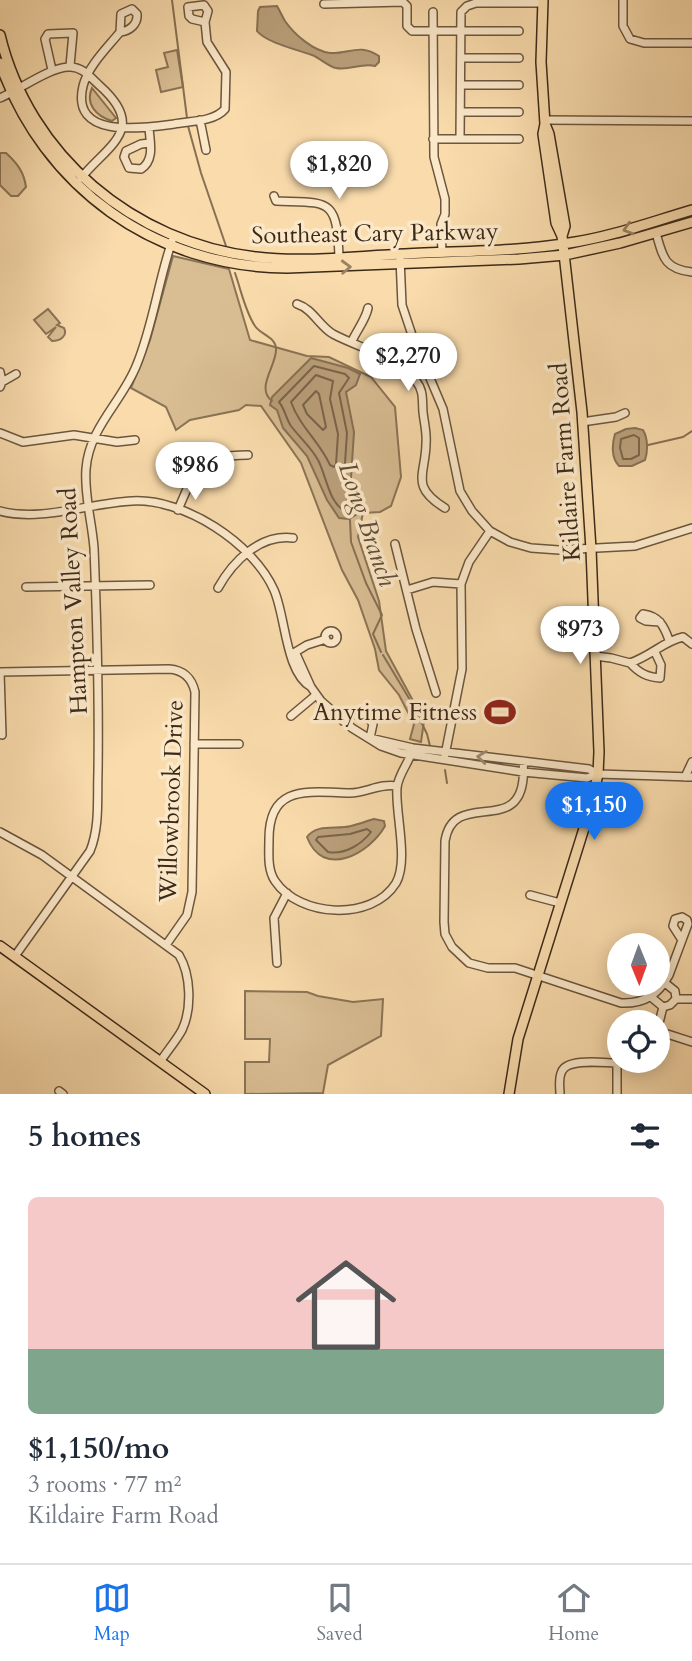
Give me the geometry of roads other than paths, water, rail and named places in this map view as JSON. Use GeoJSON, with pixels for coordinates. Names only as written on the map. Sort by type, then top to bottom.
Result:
{"type":"FeatureCollection","features":[{"type":"Feature","properties":{"kind":"main road","name":"Kildaire Farm Road"},"geometry":{"type":"LineString","coordinates":[[509,1094],[518,1039],[591,806],[598,774],[599,736],[591,549],[582,422],[565,255],[556,223],[543,134],[543,2]]}},
{"type":"Feature","properties":{"kind":"main road","name":"Southeast Cary Parkway"},"geometry":{"type":"LineString","coordinates":[[0,35],[24,118],[41,144],[76,184],[120,219],[209,258],[258,267],[400,259],[613,234],[692,210]]}},
{"type":"Feature","properties":{"kind":"main road","name":"Southeast Cary Parkway"},"geometry":{"type":"LineString","coordinates":[[0,63],[15,92],[81,178],[172,241],[276,259],[519,259],[565,255],[692,222]]}},
{"type":"Feature","properties":{"kind":"main road"},"geometry":{"type":"LineString","coordinates":[[0,946],[205,1094]]}},
{"type":"Feature","properties":{"kind":"street"},"geometry":{"type":"LineString","coordinates":[[623,0],[623,26],[630,39],[644,43],[692,43]]}},
{"type":"Feature","properties":{"kind":"street"},"geometry":{"type":"LineString","coordinates":[[324,4],[403,2],[407,5],[408,29],[412,31],[519,31]]}},
{"type":"Feature","properties":{"kind":"street"},"geometry":{"type":"LineString","coordinates":[[460,139],[461,12],[471,4],[543,2]]}},
{"type":"Feature","properties":{"kind":"street"},"geometry":{"type":"LineString","coordinates":[[433,12],[433,139],[435,162],[445,199],[445,214],[441,224],[442,253]]}},
{"type":"Feature","properties":{"kind":"street"},"geometry":{"type":"LineString","coordinates":[[120,32],[88,74],[82,102],[88,114],[100,123],[121,129],[149,128],[217,116],[225,109],[226,72],[209,46],[205,22]]}},
{"type":"Feature","properties":{"kind":"street"},"geometry":{"type":"LineString","coordinates":[[52,70],[45,39],[48,34],[73,33],[70,66]]}},
{"type":"Feature","properties":{"kind":"street"},"geometry":{"type":"LineString","coordinates":[[461,58],[519,58]]}},
{"type":"Feature","properties":{"kind":"street"},"geometry":{"type":"LineString","coordinates":[[0,98],[52,70],[70,66],[88,74],[116,104],[122,120],[112,148],[81,178]]}},
{"type":"Feature","properties":{"kind":"street"},"geometry":{"type":"LineString","coordinates":[[461,85],[519,85]]}},
{"type":"Feature","properties":{"kind":"street"},"geometry":{"type":"LineString","coordinates":[[461,113],[519,112]]}},
{"type":"Feature","properties":{"kind":"street"},"geometry":{"type":"LineString","coordinates":[[200,120],[206,150]]}},
{"type":"Feature","properties":{"kind":"street"},"geometry":{"type":"LineString","coordinates":[[545,122],[692,121]]}},
{"type":"Feature","properties":{"kind":"street"},"geometry":{"type":"LineString","coordinates":[[149,128],[150,143]]}},
{"type":"Feature","properties":{"kind":"street"},"geometry":{"type":"LineString","coordinates":[[433,139],[519,139]]}},
{"type":"Feature","properties":{"kind":"street"},"geometry":{"type":"LineString","coordinates":[[274,196],[276,201],[313,201],[323,205],[337,224],[339,257]]}},
{"type":"Feature","properties":{"kind":"street"},"geometry":{"type":"LineString","coordinates":[[656,233],[667,263],[678,271],[692,272]]}},
{"type":"Feature","properties":{"kind":"street","name":"Hampton Valley Road"},"geometry":{"type":"LineString","coordinates":[[15,956],[90,851],[96,832],[98,752],[94,548],[86,467],[93,439],[138,364],[172,241]]}},
{"type":"Feature","properties":{"kind":"street"},"geometry":{"type":"LineString","coordinates":[[400,259],[402,305],[443,409],[460,491],[471,511],[490,531],[509,542],[546,550],[645,544],[692,528]]}},
{"type":"Feature","properties":{"kind":"street"},"geometry":{"type":"LineString","coordinates":[[297,304],[305,307],[330,332],[388,358],[410,375],[421,390],[427,445],[421,470],[422,479],[432,500],[445,508]]}},
{"type":"Feature","properties":{"kind":"street"},"geometry":{"type":"LineString","coordinates":[[352,341],[367,316],[368,308]]}},
{"type":"Feature","properties":{"kind":"street"},"geometry":{"type":"LineString","coordinates":[[388,358],[394,349],[413,338]]}},
{"type":"Feature","properties":{"kind":"street"},"geometry":{"type":"LineString","coordinates":[[0,372],[1,384],[16,374]]}},
{"type":"Feature","properties":{"kind":"street"},"geometry":{"type":"LineString","coordinates":[[582,422],[625,413]]}},
{"type":"Feature","properties":{"kind":"street"},"geometry":{"type":"LineString","coordinates":[[0,433],[23,442],[64,436],[117,442],[135,440]]}},
{"type":"Feature","properties":{"kind":"street"},"geometry":{"type":"LineString","coordinates":[[178,509],[191,477],[199,468],[222,456],[248,455]]}},
{"type":"Feature","properties":{"kind":"street"},"geometry":{"type":"LineString","coordinates":[[0,511],[26,514],[141,501],[178,509],[215,527],[248,554],[274,590],[293,665],[300,679],[343,721],[382,746],[444,756],[589,769],[598,774]]}},
{"type":"Feature","properties":{"kind":"street"},"geometry":{"type":"LineString","coordinates":[[444,756],[461,670],[461,584],[469,562],[490,531]]}},
{"type":"Feature","properties":{"kind":"street"},"geometry":{"type":"LineString","coordinates":[[218,588],[238,559],[269,540],[293,538]]}},
{"type":"Feature","properties":{"kind":"street"},"geometry":{"type":"LineString","coordinates":[[395,544],[416,629],[436,693]]}},
{"type":"Feature","properties":{"kind":"street"},"geometry":{"type":"LineString","coordinates":[[407,590],[433,582],[461,584]]}},
{"type":"Feature","properties":{"kind":"street"},"geometry":{"type":"LineString","coordinates":[[26,587],[150,585]]}},
{"type":"Feature","properties":{"kind":"street"},"geometry":{"type":"LineString","coordinates":[[660,622],[665,627],[669,640]]}},
{"type":"Feature","properties":{"kind":"street"},"geometry":{"type":"LineString","coordinates":[[630,663],[655,652],[669,640],[683,637],[692,644]]}},
{"type":"Feature","properties":{"kind":"street"},"geometry":{"type":"LineString","coordinates":[[292,654],[307,645],[326,639]]}},
{"type":"Feature","properties":{"kind":"street"},"geometry":{"type":"LineString","coordinates":[[595,656],[630,663],[637,671],[660,678],[661,665],[655,652]]}},
{"type":"Feature","properties":{"kind":"street","name":"Willowbrook Drive"},"geometry":{"type":"LineString","coordinates":[[0,672],[169,669],[184,674],[194,688],[191,900],[181,924],[166,945]]}},
{"type":"Feature","properties":{"kind":"street"},"geometry":{"type":"LineString","coordinates":[[0,672],[2,735]]}},
{"type":"Feature","properties":{"kind":"street"},"geometry":{"type":"LineString","coordinates":[[291,716],[316,695]]}},
{"type":"Feature","properties":{"kind":"street"},"geometry":{"type":"LineString","coordinates":[[343,721],[354,714],[366,715],[373,724],[370,737]]}},
{"type":"Feature","properties":{"kind":"street"},"geometry":{"type":"LineString","coordinates":[[194,744],[239,744]]}},
{"type":"Feature","properties":{"kind":"street"},"geometry":{"type":"LineString","coordinates":[[397,786],[379,786],[354,793],[303,792],[286,797],[274,810],[269,824],[269,860],[273,878],[287,893],[311,907],[355,909],[369,906],[387,893],[398,879],[400,867],[397,786],[412,752]]}},
{"type":"Feature","properties":{"kind":"street"},"geometry":{"type":"LineString","coordinates":[[444,756],[523,772],[587,778],[598,774],[688,777],[692,762]]}},
{"type":"Feature","properties":{"kind":"street"},"geometry":{"type":"LineString","coordinates":[[523,761],[522,787],[514,802],[503,810],[464,815],[454,821],[447,830],[444,841],[444,928],[452,947],[469,963],[488,968],[515,968],[621,1003],[637,1003],[651,997],[663,1007]]}},
{"type":"Feature","properties":{"kind":"street"},"geometry":{"type":"LineString","coordinates":[[0,832],[32,848],[179,956],[186,970],[188,1006],[182,1030],[160,1062]]}},
{"type":"Feature","properties":{"kind":"street"},"geometry":{"type":"LineString","coordinates":[[277,963],[274,918],[287,893]]}},
{"type":"Feature","properties":{"kind":"street"},"geometry":{"type":"LineString","coordinates":[[530,895],[560,903]]}},
{"type":"Feature","properties":{"kind":"street"},"geometry":{"type":"LineString","coordinates":[[670,970],[682,940]]}},
{"type":"Feature","properties":{"kind":"street"},"geometry":{"type":"LineString","coordinates":[[670,986],[675,991],[676,999]]}},
{"type":"Feature","properties":{"kind":"street"},"geometry":{"type":"LineString","coordinates":[[663,1007],[676,999],[692,999]]}},
{"type":"Feature","properties":{"kind":"street"},"geometry":{"type":"LineString","coordinates":[[670,1034],[692,1042]]}},
{"type":"Feature","properties":{"kind":"street"},"geometry":{"type":"LineString","coordinates":[[560,1094],[562,1071],[565,1066],[576,1063],[617,1063],[617,1094]]}},
{"type":"Feature","properties":{"kind":"water"},"geometry":{"type":"Polygon","coordinates":[[[277,6],[293,31],[317,49],[330,53],[366,50],[379,56],[379,62],[375,66],[336,68],[312,55],[267,39],[257,31],[258,11],[260,7],[277,6]]]}},
{"type":"Feature","properties":{"kind":"water"},"geometry":{"type":"Polygon","coordinates":[[[311,358],[360,374],[356,385],[346,392],[354,432],[351,478],[357,514],[349,519],[339,518],[327,500],[307,456],[283,428],[277,410],[270,405],[272,397],[311,358]]]}},
{"type":"Feature","properties":{"kind":"water"},"geometry":{"type":"Polygon","coordinates":[[[635,428],[643,430],[646,437],[645,460],[632,466],[619,466],[613,451],[615,434],[635,428]]]}},
{"type":"Feature","properties":{"kind":"water"},"geometry":{"type":"Polygon","coordinates":[[[374,819],[384,821],[385,826],[378,836],[358,853],[346,858],[335,860],[324,857],[314,850],[307,837],[322,828],[346,827],[374,819]]]}},
{"type":"Feature","properties":{"kind":"waterway","name":"Long Branch"},"geometry":{"type":"LineString","coordinates":[[172,0],[187,118]]}},
{"type":"Feature","properties":{"kind":"waterway","name":"Long Branch"},"geometry":{"type":"LineString","coordinates":[[188,126],[226,246]]}},
{"type":"Feature","properties":{"kind":"waterway","name":"Long Branch"},"geometry":{"type":"LineString","coordinates":[[235,273],[252,320],[275,345],[275,355],[266,383],[267,396],[272,401]]}},
{"type":"Feature","properties":{"kind":"waterway"},"geometry":{"type":"LineString","coordinates":[[648,445],[683,437],[692,431]]}},
{"type":"Feature","properties":{"kind":"waterway","name":"Long Branch"},"geometry":{"type":"LineString","coordinates":[[350,520],[351,542],[366,583],[382,615],[373,634],[381,652]]}},
{"type":"Feature","properties":{"kind":"waterway","name":"Long Branch"},"geometry":{"type":"LineString","coordinates":[[383,655],[413,705],[430,746]]}},
{"type":"Feature","properties":{"kind":"waterway","name":"Long Branch"},"geometry":{"type":"LineString","coordinates":[[445,770],[447,783]]}},
{"type":"Feature","properties":{"kind":"place","name":"Anytime Fitness"},"geometry":{"type":"Point","coordinates":[500,712]}}]}
